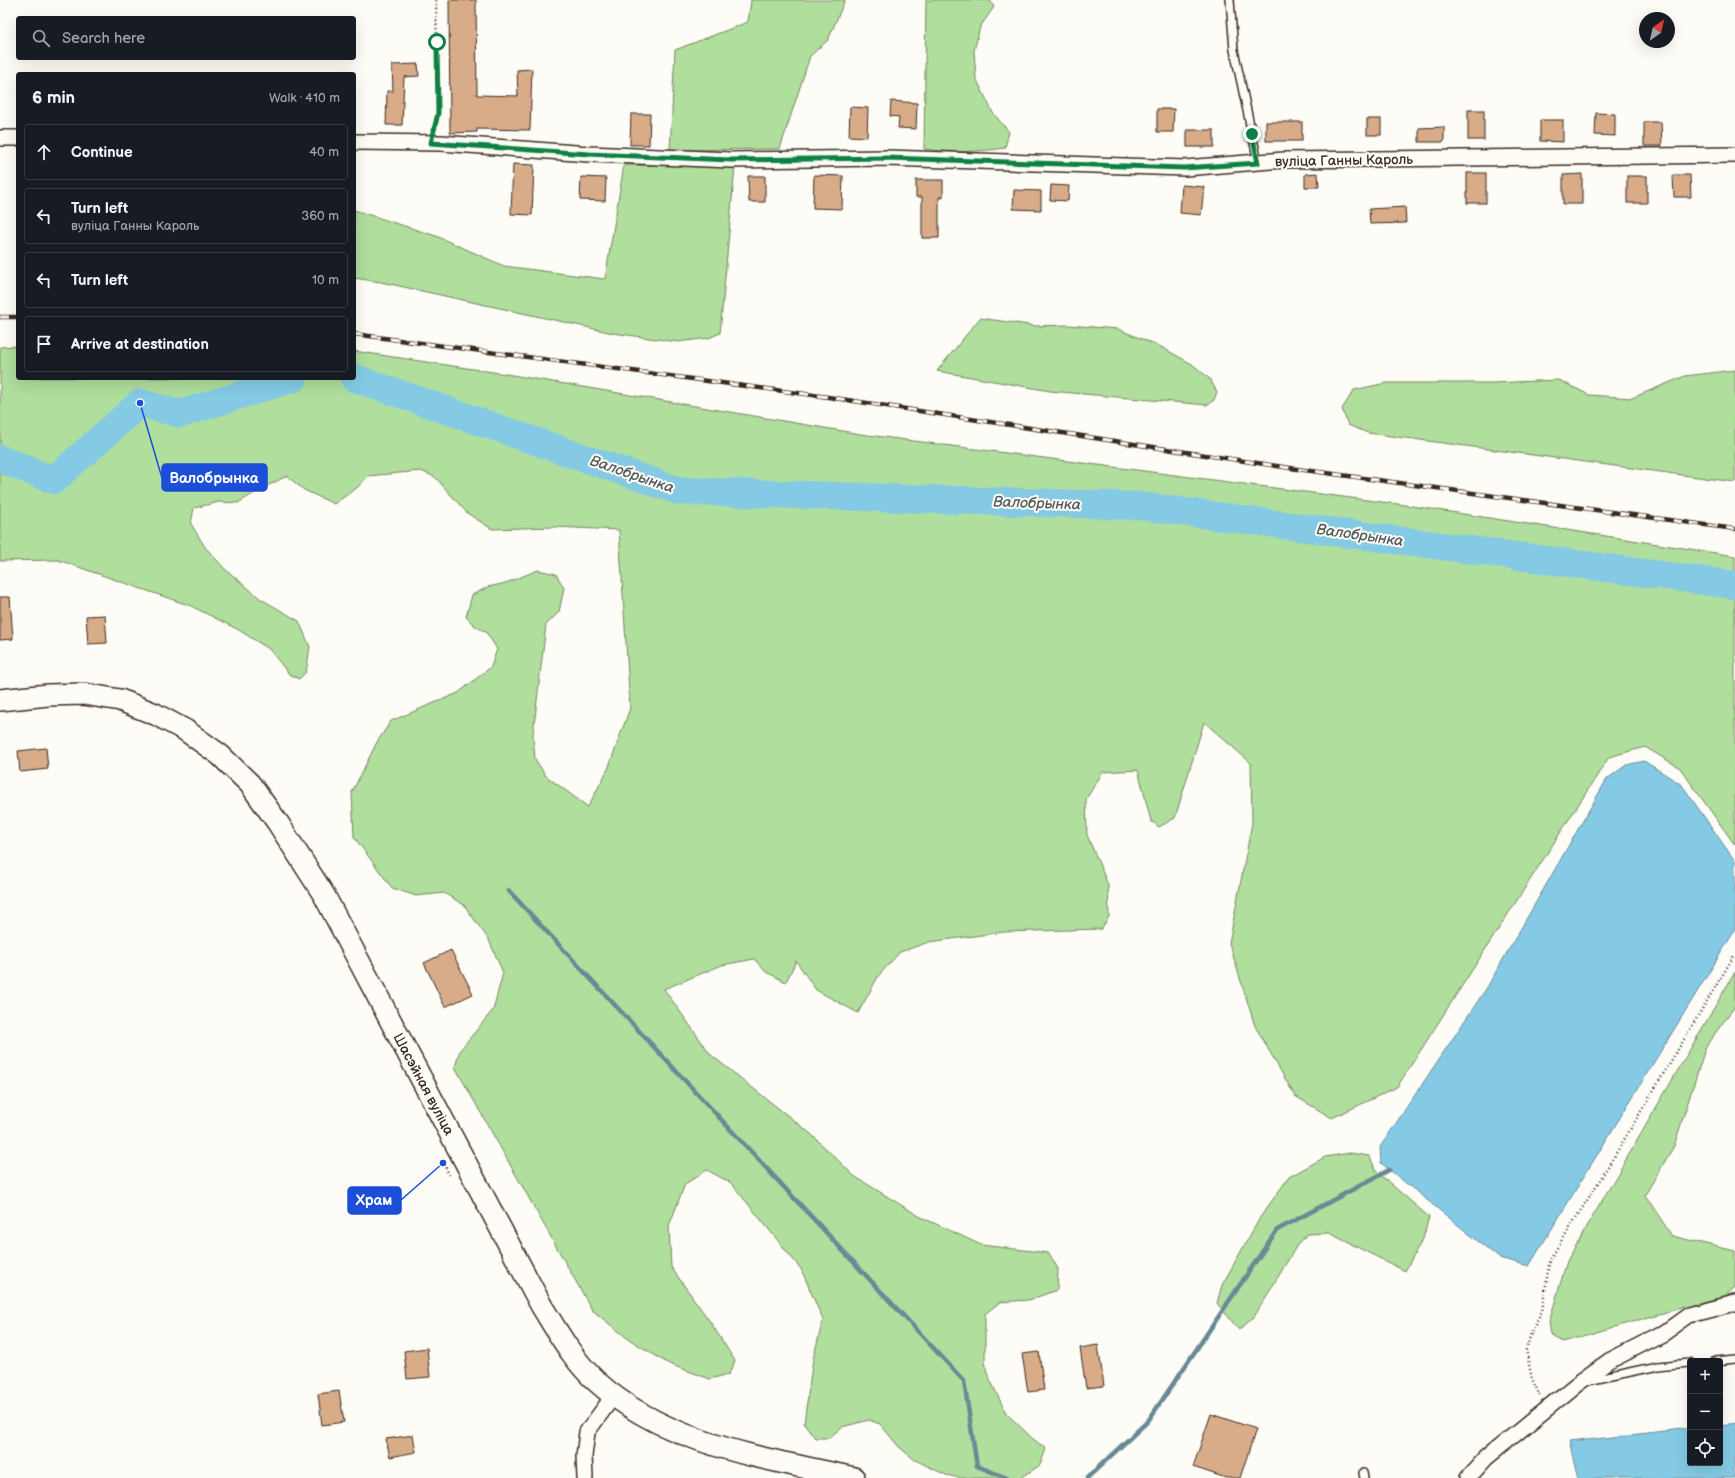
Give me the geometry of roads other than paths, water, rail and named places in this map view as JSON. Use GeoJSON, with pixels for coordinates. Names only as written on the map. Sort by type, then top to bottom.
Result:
{"type":"FeatureCollection","features":[{"type":"Feature","properties":{"kind":"main road","name":"Шасэйная вуліца"},"geometry":{"type":"LineString","coordinates":[[0,700],[48,694],[84,694],[120,700],[156,714],[185,730],[220,756],[250,784],[278,823],[324,895],[541,1305],[574,1355],[595,1381],[647,1418],[693,1438],[738,1451],[854,1478]]}},
{"type":"Feature","properties":{"kind":"street"},"geometry":{"type":"LineString","coordinates":[[0,138],[16,138]]}},
{"type":"Feature","properties":{"kind":"street","name":"вуліца Ганны Кароль"},"geometry":{"type":"LineString","coordinates":[[356,142],[431,143],[589,154],[731,160],[887,158],[1184,168],[1284,160],[1735,155]]}},
{"type":"Feature","properties":{"kind":"street"},"geometry":{"type":"LineString","coordinates":[[1468,1478],[1486,1458],[1577,1384],[1609,1361],[1664,1333],[1689,1315],[1735,1303]]}},
{"type":"Feature","properties":{"kind":"street"},"geometry":{"type":"LineString","coordinates":[[585,1478],[584,1456],[587,1432],[614,1395]]}},
{"type":"Feature","properties":{"kind":"lane"},"geometry":{"type":"LineString","coordinates":[[1230,0],[1234,50],[1258,163]]}},
{"type":"Feature","properties":{"kind":"lane"},"geometry":{"type":"LineString","coordinates":[[1723,1360],[1735,1359]]}},
{"type":"Feature","properties":{"kind":"lane"},"geometry":{"type":"LineString","coordinates":[[1577,1384],[1657,1366],[1687,1363]]}},
{"type":"Feature","properties":{"kind":"water"},"geometry":{"type":"Polygon","coordinates":[[[1644,761],[1682,785],[1735,861],[1735,930],[1529,1266],[1499,1258],[1381,1163],[1380,1147],[1486,989],[1607,779],[1626,765],[1644,761]]]}},
{"type":"Feature","properties":{"kind":"water"},"geometry":{"type":"Polygon","coordinates":[[[1735,1424],[1735,1478],[1579,1478],[1570,1442],[1687,1428],[1687,1466],[1723,1466],[1723,1426],[1735,1424]]]}},
{"type":"Feature","properties":{"kind":"waterway","name":"Валобрынка"},"geometry":{"type":"LineString","coordinates":[[356,379],[679,491],[1140,506],[1735,585]]}},
{"type":"Feature","properties":{"kind":"waterway","name":"Валобрынка"},"geometry":{"type":"LineString","coordinates":[[0,459],[54,480],[140,403],[180,414],[288,380]]}},
{"type":"Feature","properties":{"kind":"waterway"},"geometry":{"type":"LineString","coordinates":[[509,891],[964,1381],[977,1466],[1007,1478]]}},
{"type":"Feature","properties":{"kind":"waterway"},"geometry":{"type":"LineString","coordinates":[[1087,1478],[1148,1421],[1277,1230],[1389,1170]]}},
{"type":"Feature","properties":{"kind":"railway"},"geometry":{"type":"LineString","coordinates":[[0,317],[16,317]]}},
{"type":"Feature","properties":{"kind":"railway"},"geometry":{"type":"LineString","coordinates":[[356,334],[828,397],[1290,468],[1735,529]]}},
{"type":"Feature","properties":{"kind":"place","name":"Валобрынка"},"geometry":{"type":"Point","coordinates":[140,403]}},
{"type":"Feature","properties":{"kind":"place","name":"Храм"},"geometry":{"type":"Point","coordinates":[443,1163]}}]}
